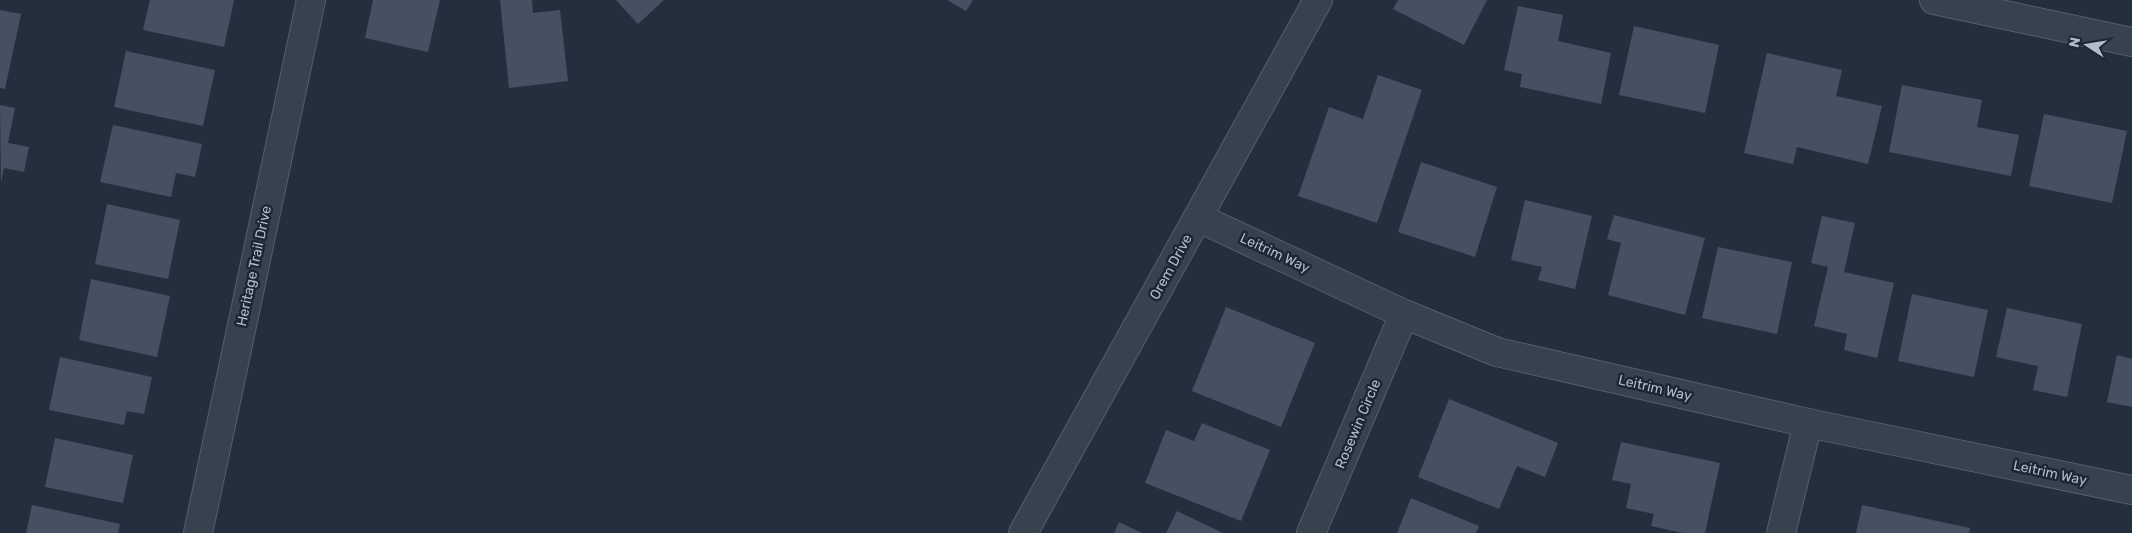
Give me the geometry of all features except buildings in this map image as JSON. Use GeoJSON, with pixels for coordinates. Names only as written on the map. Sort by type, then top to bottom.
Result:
{"type":"FeatureCollection","features":[{"type":"Feature","properties":{"kind":"street","name":"Heritage Trail Drive"},"geometry":{"type":"LineString","coordinates":[[198,533],[311,0]]}},
{"type":"Feature","properties":{"kind":"street","name":"Orem Drive"},"geometry":{"type":"LineString","coordinates":[[1023,533],[1318,0]]}},
{"type":"Feature","properties":{"kind":"street"},"geometry":{"type":"LineString","coordinates":[[1934,0],[2132,42]]}},
{"type":"Feature","properties":{"kind":"street","name":"Leitrim Way"},"geometry":{"type":"LineString","coordinates":[[1199,218],[1404,314],[1497,352],[1808,423],[2132,490]]}},
{"type":"Feature","properties":{"kind":"street","name":"Rosewin Circle"},"geometry":{"type":"LineString","coordinates":[[1311,533],[1404,314]]}},
{"type":"Feature","properties":{"kind":"street"},"geometry":{"type":"LineString","coordinates":[[1781,533],[1808,423]]}}]}
